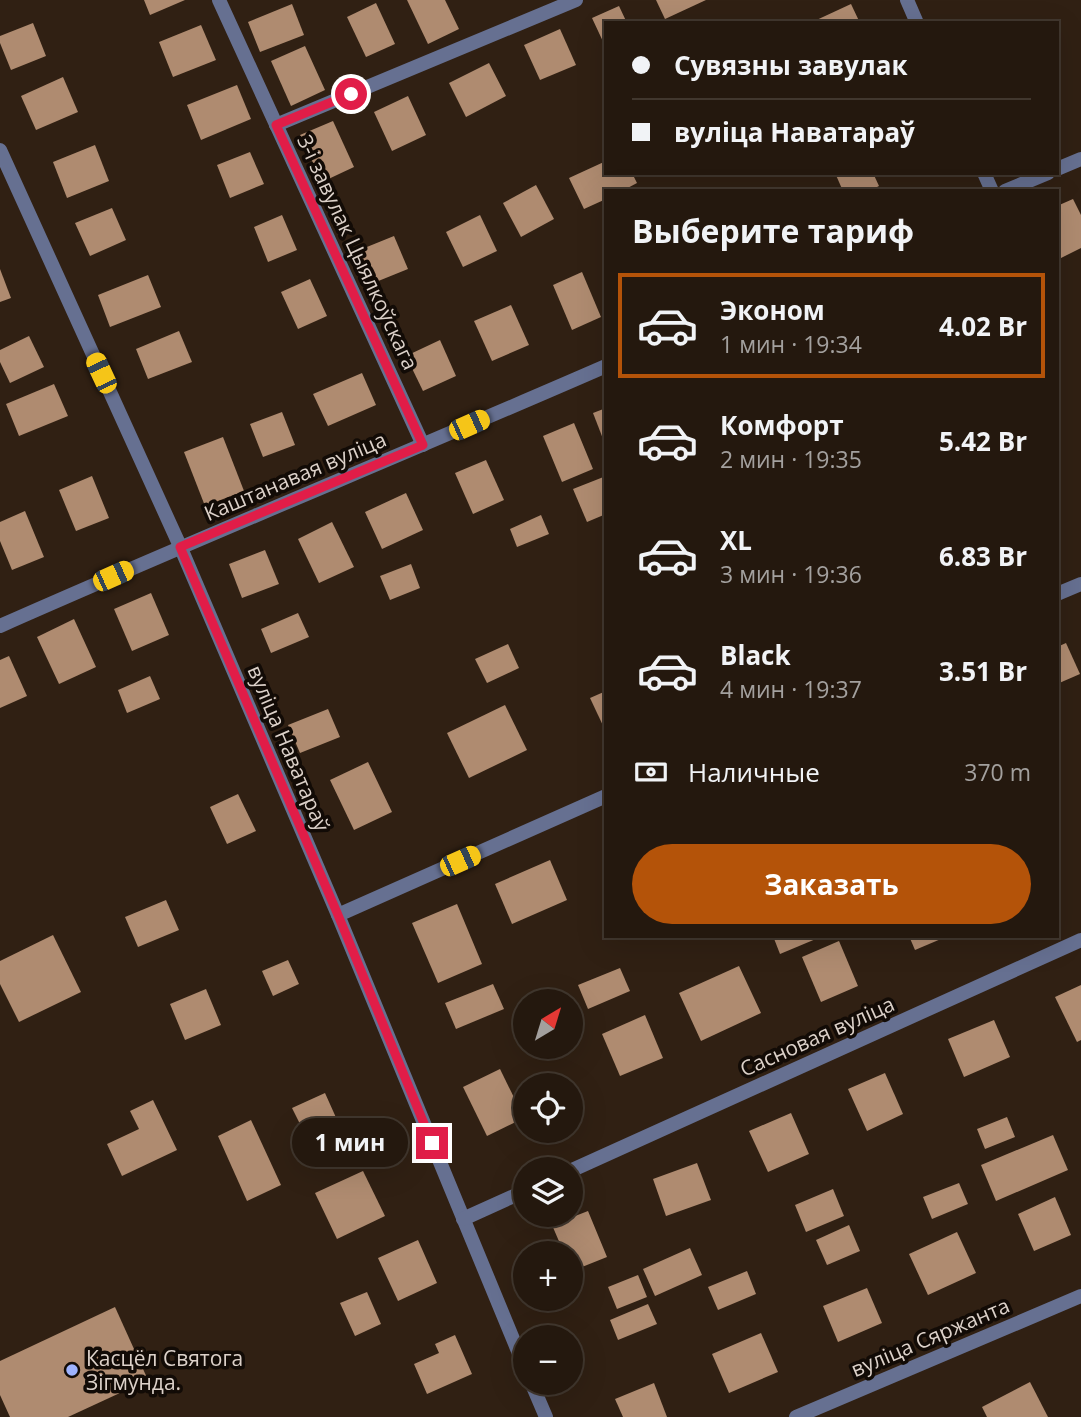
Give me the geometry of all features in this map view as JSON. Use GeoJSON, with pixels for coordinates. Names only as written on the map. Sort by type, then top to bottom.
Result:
{"type":"FeatureCollection","features":[{"type":"Feature","properties":{"kind":"street","name":"3-і завулак Цыялкоўскага"},"geometry":{"type":"LineString","coordinates":[[219,0],[423,445]]}},
{"type":"Feature","properties":{"kind":"street"},"geometry":{"type":"LineString","coordinates":[[276,125],[576,0]]}},
{"type":"Feature","properties":{"kind":"street"},"geometry":{"type":"LineString","coordinates":[[907,0],[916,21]]}},
{"type":"Feature","properties":{"kind":"street","name":"вуліца Наватараў"},"geometry":{"type":"LineString","coordinates":[[0,150],[180,547],[338,915],[513,1339]]}},
{"type":"Feature","properties":{"kind":"street"},"geometry":{"type":"LineString","coordinates":[[1059,168],[1081,159]]}},
{"type":"Feature","properties":{"kind":"street"},"geometry":{"type":"LineString","coordinates":[[1010,189],[1043,175]]}},
{"type":"Feature","properties":{"kind":"street","name":"Каштанавая вуліца"},"geometry":{"type":"LineString","coordinates":[[0,626],[604,367]]}},
{"type":"Feature","properties":{"kind":"street"},"geometry":{"type":"LineString","coordinates":[[1059,593],[1081,583]]}},
{"type":"Feature","properties":{"kind":"street"},"geometry":{"type":"LineString","coordinates":[[338,915],[604,797]]}},
{"type":"Feature","properties":{"kind":"street","name":"Сасновая вуліца"},"geometry":{"type":"LineString","coordinates":[[583,1165],[1081,940]]}},
{"type":"Feature","properties":{"kind":"street"},"geometry":{"type":"LineString","coordinates":[[463,1219],[513,1196]]}},
{"type":"Feature","properties":{"kind":"street","name":"вуліца Сяржанта"},"geometry":{"type":"LineString","coordinates":[[796,1417],[1081,1296]]}},
{"type":"Feature","properties":{"kind":"street"},"geometry":{"type":"LineString","coordinates":[[537,1395],[546,1417]]}},
{"type":"Feature","properties":{"kind":"building"},"geometry":{"type":"Polygon","coordinates":[[[144,0],[185,0],[150,15],[144,0]]]}},
{"type":"Feature","properties":{"kind":"building"},"geometry":{"type":"Polygon","coordinates":[[[407,0],[445,0],[459,29],[428,44],[407,0]]]}},
{"type":"Feature","properties":{"kind":"building"},"geometry":{"type":"Polygon","coordinates":[[[656,0],[706,0],[665,19],[656,0]]]}},
{"type":"Feature","properties":{"kind":"building"},"geometry":{"type":"Polygon","coordinates":[[[376,3],[395,44],[366,57],[347,17],[376,3]]]}},
{"type":"Feature","properties":{"kind":"building"},"geometry":{"type":"Polygon","coordinates":[[[292,4],[304,35],[260,52],[248,22],[292,4]]]}},
{"type":"Feature","properties":{"kind":"building"},"geometry":{"type":"Polygon","coordinates":[[[851,4],[859,21],[814,21],[851,4]]]}},
{"type":"Feature","properties":{"kind":"building"},"geometry":{"type":"Polygon","coordinates":[[[619,6],[626,21],[604,21],[604,44],[592,18],[619,6]]]}},
{"type":"Feature","properties":{"kind":"building"},"geometry":{"type":"Polygon","coordinates":[[[33,23],[46,56],[11,70],[0,43],[0,36],[33,23]]]}},
{"type":"Feature","properties":{"kind":"building"},"geometry":{"type":"Polygon","coordinates":[[[201,25],[216,60],[173,77],[159,42],[201,25]]]}},
{"type":"Feature","properties":{"kind":"building"},"geometry":{"type":"Polygon","coordinates":[[[560,29],[576,65],[540,80],[524,45],[560,29]]]}},
{"type":"Feature","properties":{"kind":"building"},"geometry":{"type":"Polygon","coordinates":[[[305,46],[325,90],[291,106],[271,61],[305,46]]]}},
{"type":"Feature","properties":{"kind":"building"},"geometry":{"type":"Polygon","coordinates":[[[489,63],[506,96],[466,117],[449,83],[489,63]]]}},
{"type":"Feature","properties":{"kind":"building"},"geometry":{"type":"Polygon","coordinates":[[[63,77],[78,112],[36,130],[21,96],[63,77]]]}},
{"type":"Feature","properties":{"kind":"building"},"geometry":{"type":"Polygon","coordinates":[[[237,85],[251,119],[201,140],[187,105],[237,85]]]}},
{"type":"Feature","properties":{"kind":"building"},"geometry":{"type":"Polygon","coordinates":[[[408,96],[426,135],[392,151],[374,112],[408,96]]]}},
{"type":"Feature","properties":{"kind":"building"},"geometry":{"type":"Polygon","coordinates":[[[333,121],[354,167],[322,182],[300,135],[333,121]]]}},
{"type":"Feature","properties":{"kind":"building"},"geometry":{"type":"Polygon","coordinates":[[[95,145],[109,181],[67,198],[53,162],[95,145]]]}},
{"type":"Feature","properties":{"kind":"building"},"geometry":{"type":"Polygon","coordinates":[[[250,152],[264,184],[230,198],[217,165],[250,152]]]}},
{"type":"Feature","properties":{"kind":"building"},"geometry":{"type":"Polygon","coordinates":[[[604,162],[604,175],[633,175],[637,183],[626,189],[604,189],[604,200],[584,209],[569,178],[604,162]]]}},
{"type":"Feature","properties":{"kind":"building"},"geometry":{"type":"Polygon","coordinates":[[[836,175],[874,175],[879,186],[873,189],[842,189],[836,175]]]}},
{"type":"Feature","properties":{"kind":"building"},"geometry":{"type":"Polygon","coordinates":[[[536,185],[554,219],[521,237],[503,203],[536,185]]]}},
{"type":"Feature","properties":{"kind":"building"},"geometry":{"type":"Polygon","coordinates":[[[1073,199],[1081,215],[1081,248],[1059,259],[1059,205],[1073,199]]]}},
{"type":"Feature","properties":{"kind":"building"},"geometry":{"type":"Polygon","coordinates":[[[112,208],[126,240],[90,256],[75,223],[112,208]]]}},
{"type":"Feature","properties":{"kind":"building"},"geometry":{"type":"Polygon","coordinates":[[[282,215],[297,250],[268,262],[254,227],[282,215]]]}},
{"type":"Feature","properties":{"kind":"building"},"geometry":{"type":"Polygon","coordinates":[[[480,215],[497,251],[463,267],[446,232],[480,215]]]}},
{"type":"Feature","properties":{"kind":"building"},"geometry":{"type":"Polygon","coordinates":[[[394,236],[408,269],[366,286],[352,253],[394,236]]]}},
{"type":"Feature","properties":{"kind":"building"},"geometry":{"type":"Polygon","coordinates":[[[0,269],[11,298],[0,302],[0,269]]]}},
{"type":"Feature","properties":{"kind":"building"},"geometry":{"type":"Polygon","coordinates":[[[582,272],[601,317],[572,330],[553,285],[582,272]]]}},
{"type":"Feature","properties":{"kind":"building"},"geometry":{"type":"Polygon","coordinates":[[[148,275],[161,307],[110,327],[98,295],[148,275]]]}},
{"type":"Feature","properties":{"kind":"building"},"geometry":{"type":"Polygon","coordinates":[[[310,279],[327,316],[298,329],[281,292],[310,279]]]}},
{"type":"Feature","properties":{"kind":"building"},"geometry":{"type":"Polygon","coordinates":[[[511,305],[529,345],[492,361],[474,321],[511,305]]]}},
{"type":"Feature","properties":{"kind":"building"},"geometry":{"type":"Polygon","coordinates":[[[179,331],[192,362],[148,379],[136,349],[179,331]]]}},
{"type":"Feature","properties":{"kind":"building"},"geometry":{"type":"Polygon","coordinates":[[[29,336],[44,367],[10,383],[0,362],[0,350],[29,336]]]}},
{"type":"Feature","properties":{"kind":"building"},"geometry":{"type":"Polygon","coordinates":[[[440,340],[456,376],[423,391],[406,356],[440,340]]]}},
{"type":"Feature","properties":{"kind":"building"},"geometry":{"type":"Polygon","coordinates":[[[362,373],[376,405],[328,426],[313,394],[362,373]]]}},
{"type":"Feature","properties":{"kind":"building"},"geometry":{"type":"Polygon","coordinates":[[[54,384],[68,416],[19,436],[6,404],[54,384]]]}},
{"type":"Feature","properties":{"kind":"building"},"geometry":{"type":"Polygon","coordinates":[[[604,409],[604,441],[593,413],[604,409]]]}},
{"type":"Feature","properties":{"kind":"building"},"geometry":{"type":"Polygon","coordinates":[[[282,412],[295,445],[263,457],[250,424],[282,412]]]}},
{"type":"Feature","properties":{"kind":"building"},"geometry":{"type":"Polygon","coordinates":[[[574,423],[593,469],[562,482],[543,436],[574,423]]]}},
{"type":"Feature","properties":{"kind":"building"},"geometry":{"type":"Polygon","coordinates":[[[223,437],[244,491],[205,506],[184,452],[223,437]]]}},
{"type":"Feature","properties":{"kind":"building"},"geometry":{"type":"Polygon","coordinates":[[[486,460],[504,500],[473,514],[455,473],[486,460]]]}},
{"type":"Feature","properties":{"kind":"building"},"geometry":{"type":"Polygon","coordinates":[[[92,476],[109,518],[76,531],[59,490],[92,476]]]}},
{"type":"Feature","properties":{"kind":"building"},"geometry":{"type":"Polygon","coordinates":[[[604,477],[604,515],[587,522],[573,489],[604,477]]]}},
{"type":"Feature","properties":{"kind":"building"},"geometry":{"type":"Polygon","coordinates":[[[406,493],[423,530],[382,549],[365,512],[406,493]]]}},
{"type":"Feature","properties":{"kind":"building"},"geometry":{"type":"Polygon","coordinates":[[[25,511],[44,557],[12,570],[0,541],[0,522],[25,511]]]}},
{"type":"Feature","properties":{"kind":"building"},"geometry":{"type":"Polygon","coordinates":[[[541,515],[549,534],[517,547],[510,529],[541,515]]]}},
{"type":"Feature","properties":{"kind":"building"},"geometry":{"type":"Polygon","coordinates":[[[332,522],[354,567],[319,583],[298,539],[332,522]]]}},
{"type":"Feature","properties":{"kind":"building"},"geometry":{"type":"Polygon","coordinates":[[[265,550],[279,584],[242,598],[229,564],[265,550]]]}},
{"type":"Feature","properties":{"kind":"building"},"geometry":{"type":"Polygon","coordinates":[[[411,564],[420,588],[390,600],[380,576],[411,564]]]}},
{"type":"Feature","properties":{"kind":"building"},"geometry":{"type":"Polygon","coordinates":[[[151,593],[169,635],[132,651],[114,609],[151,593]]]}},
{"type":"Feature","properties":{"kind":"building"},"geometry":{"type":"Polygon","coordinates":[[[298,613],[309,637],[271,653],[261,629],[298,613]]]}},
{"type":"Feature","properties":{"kind":"building"},"geometry":{"type":"Polygon","coordinates":[[[74,619],[96,667],[59,684],[37,637],[74,619]]]}},
{"type":"Feature","properties":{"kind":"building"},"geometry":{"type":"Polygon","coordinates":[[[1066,643],[1080,674],[1059,683],[1059,646],[1066,643]]]}},
{"type":"Feature","properties":{"kind":"building"},"geometry":{"type":"Polygon","coordinates":[[[508,644],[519,668],[487,683],[475,659],[508,644]]]}},
{"type":"Feature","properties":{"kind":"building"},"geometry":{"type":"Polygon","coordinates":[[[9,656],[27,696],[0,708],[0,660],[9,656]]]}},
{"type":"Feature","properties":{"kind":"building"},"geometry":{"type":"Polygon","coordinates":[[[150,676],[160,699],[127,713],[118,690],[150,676]]]}},
{"type":"Feature","properties":{"kind":"building"},"geometry":{"type":"Polygon","coordinates":[[[604,692],[604,728],[590,698],[604,692]]]}},
{"type":"Feature","properties":{"kind":"building"},"geometry":{"type":"Polygon","coordinates":[[[505,705],[527,750],[469,778],[447,733],[505,705]]]}},
{"type":"Feature","properties":{"kind":"building"},"geometry":{"type":"Polygon","coordinates":[[[328,709],[340,737],[300,753],[288,725],[328,709]]]}},
{"type":"Feature","properties":{"kind":"building"},"geometry":{"type":"Polygon","coordinates":[[[368,762],[392,812],[354,830],[330,780],[368,762]]]}},
{"type":"Feature","properties":{"kind":"building"},"geometry":{"type":"Polygon","coordinates":[[[238,794],[256,831],[227,844],[210,807],[238,794]]]}},
{"type":"Feature","properties":{"kind":"building"},"geometry":{"type":"Polygon","coordinates":[[[550,860],[567,900],[512,924],[495,884],[550,860]]]}},
{"type":"Feature","properties":{"kind":"building"},"geometry":{"type":"Polygon","coordinates":[[[166,900],[179,930],[138,947],[125,917],[166,900]]]}},
{"type":"Feature","properties":{"kind":"building"},"geometry":{"type":"Polygon","coordinates":[[[457,904],[482,964],[438,983],[412,923],[457,904]]]}},
{"type":"Feature","properties":{"kind":"building"},"geometry":{"type":"Polygon","coordinates":[[[53,935],[81,992],[19,1022],[0,984],[0,961],[53,935]]]}},
{"type":"Feature","properties":{"kind":"building"},"geometry":{"type":"Polygon","coordinates":[[[774,938],[818,938],[780,954],[774,938]]]}},
{"type":"Feature","properties":{"kind":"building"},"geometry":{"type":"Polygon","coordinates":[[[910,938],[943,938],[915,950],[910,938]]]}},
{"type":"Feature","properties":{"kind":"building"},"geometry":{"type":"Polygon","coordinates":[[[839,941],[858,986],[821,1002],[802,957],[839,941]]]}},
{"type":"Feature","properties":{"kind":"building"},"geometry":{"type":"Polygon","coordinates":[[[288,960],[299,984],[273,996],[262,971],[288,960]]]}},
{"type":"Feature","properties":{"kind":"building"},"geometry":{"type":"Polygon","coordinates":[[[739,966],[761,1013],[701,1041],[679,993],[739,966]]]}},
{"type":"Feature","properties":{"kind":"building"},"geometry":{"type":"Polygon","coordinates":[[[620,968],[630,991],[588,1009],[583,989],[578,985],[620,968]]]}},
{"type":"Feature","properties":{"kind":"building"},"geometry":{"type":"Polygon","coordinates":[[[493,984],[504,1009],[456,1029],[445,1003],[493,984]]]}},
{"type":"Feature","properties":{"kind":"building"},"geometry":{"type":"Polygon","coordinates":[[[1081,985],[1081,1040],[1077,1042],[1055,997],[1081,985]]]}},
{"type":"Feature","properties":{"kind":"building"},"geometry":{"type":"Polygon","coordinates":[[[206,989],[221,1025],[185,1040],[170,1004],[206,989]]]}},
{"type":"Feature","properties":{"kind":"building"},"geometry":{"type":"Polygon","coordinates":[[[645,1015],[663,1058],[620,1076],[602,1034],[645,1015]]]}},
{"type":"Feature","properties":{"kind":"building"},"geometry":{"type":"Polygon","coordinates":[[[994,1020],[1010,1057],[964,1077],[948,1039],[994,1020]]]}},
{"type":"Feature","properties":{"kind":"building"},"geometry":{"type":"Polygon","coordinates":[[[500,1069],[513,1096],[513,1123],[487,1136],[463,1087],[500,1069]]]}},
{"type":"Feature","properties":{"kind":"building"},"geometry":{"type":"Polygon","coordinates":[[[885,1073],[903,1114],[867,1131],[848,1089],[885,1073]]]}},
{"type":"Feature","properties":{"kind":"building"},"geometry":{"type":"Polygon","coordinates":[[[325,1093],[338,1122],[349,1117],[358,1136],[330,1149],[327,1143],[305,1153],[294,1130],[301,1126],[292,1108],[325,1093]]]}},
{"type":"Feature","properties":{"kind":"building"},"geometry":{"type":"Polygon","coordinates":[[[153,1100],[177,1150],[122,1176],[107,1144],[139,1129],[130,1111],[153,1100]]]}},
{"type":"Feature","properties":{"kind":"building"},"geometry":{"type":"Polygon","coordinates":[[[791,1113],[809,1154],[768,1172],[749,1131],[791,1113]]]}},
{"type":"Feature","properties":{"kind":"building"},"geometry":{"type":"Polygon","coordinates":[[[1007,1117],[1015,1137],[985,1149],[977,1129],[1007,1117]]]}},
{"type":"Feature","properties":{"kind":"building"},"geometry":{"type":"Polygon","coordinates":[[[251,1120],[281,1185],[247,1201],[218,1136],[251,1120]]]}},
{"type":"Feature","properties":{"kind":"building"},"geometry":{"type":"Polygon","coordinates":[[[1053,1135],[1068,1170],[996,1201],[981,1165],[1053,1135]]]}},
{"type":"Feature","properties":{"kind":"building"},"geometry":{"type":"Polygon","coordinates":[[[697,1163],[711,1200],[666,1216],[653,1179],[697,1163]]]}},
{"type":"Feature","properties":{"kind":"building"},"geometry":{"type":"Polygon","coordinates":[[[363,1171],[385,1216],[337,1239],[315,1193],[363,1171]]]}},
{"type":"Feature","properties":{"kind":"building"},"geometry":{"type":"Polygon","coordinates":[[[959,1183],[968,1204],[932,1219],[923,1197],[959,1183]]]}},
{"type":"Feature","properties":{"kind":"building"},"geometry":{"type":"Polygon","coordinates":[[[833,1189],[844,1216],[806,1232],[795,1205],[833,1189]]]}},
{"type":"Feature","properties":{"kind":"building"},"geometry":{"type":"Polygon","coordinates":[[[1055,1197],[1071,1235],[1034,1251],[1018,1214],[1055,1197]]]}},
{"type":"Feature","properties":{"kind":"building"},"geometry":{"type":"Polygon","coordinates":[[[588,1211],[607,1257],[583,1267],[583,1241],[559,1241],[553,1227],[583,1227],[583,1213],[588,1211]]]}},
{"type":"Feature","properties":{"kind":"building"},"geometry":{"type":"Polygon","coordinates":[[[849,1225],[860,1251],[827,1265],[816,1240],[849,1225]]]}},
{"type":"Feature","properties":{"kind":"building"},"geometry":{"type":"Polygon","coordinates":[[[957,1232],[976,1273],[928,1295],[909,1254],[957,1232]]]}},
{"type":"Feature","properties":{"kind":"building"},"geometry":{"type":"Polygon","coordinates":[[[418,1240],[437,1283],[398,1301],[378,1258],[418,1240]]]}},
{"type":"Feature","properties":{"kind":"building"},"geometry":{"type":"Polygon","coordinates":[[[690,1248],[702,1275],[655,1296],[643,1269],[690,1248]]]}},
{"type":"Feature","properties":{"kind":"building"},"geometry":{"type":"Polygon","coordinates":[[[747,1271],[756,1294],[718,1310],[708,1287],[747,1271]]]}},
{"type":"Feature","properties":{"kind":"building"},"geometry":{"type":"Polygon","coordinates":[[[638,1275],[647,1297],[617,1309],[608,1287],[638,1275]]]}},
{"type":"Feature","properties":{"kind":"building"},"geometry":{"type":"Polygon","coordinates":[[[867,1288],[882,1323],[838,1342],[823,1306],[867,1288]]]}},
{"type":"Feature","properties":{"kind":"building"},"geometry":{"type":"Polygon","coordinates":[[[367,1292],[381,1324],[355,1336],[340,1303],[367,1292]]]}},
{"type":"Feature","properties":{"kind":"building"},"geometry":{"type":"Polygon","coordinates":[[[648,1304],[657,1324],[618,1340],[610,1320],[648,1304]]]}},
{"type":"Feature","properties":{"kind":"building","name":"Касцёл Святога Зігмунда."},"geometry":{"type":"Polygon","coordinates":[[[115,1307],[148,1380],[68,1417],[10,1417],[0,1395],[0,1361],[115,1307]]]}},
{"type":"Feature","properties":{"kind":"building"},"geometry":{"type":"Polygon","coordinates":[[[761,1333],[778,1372],[729,1393],[712,1354],[761,1333]]]}},
{"type":"Feature","properties":{"kind":"building"},"geometry":{"type":"Polygon","coordinates":[[[455,1335],[472,1374],[427,1394],[414,1364],[439,1353],[435,1344],[455,1335]]]}},
{"type":"Feature","properties":{"kind":"building"},"geometry":{"type":"Polygon","coordinates":[[[1030,1382],[1048,1417],[987,1417],[982,1407],[1030,1382]]]}},
{"type":"Feature","properties":{"kind":"building"},"geometry":{"type":"Polygon","coordinates":[[[654,1383],[667,1417],[623,1417],[615,1399],[654,1383]]]}},
{"type":"Feature","properties":{"kind":"place","name":"Касцёл Святога Зігмунда."},"geometry":{"type":"Point","coordinates":[72,1370]}},
{"type":"Feature","properties":{"kind":"route"},"geometry":{"type":"LineString","coordinates":[[351,94],[276,125],[423,445],[180,547],[338,915],[432,1143]]}}]}
